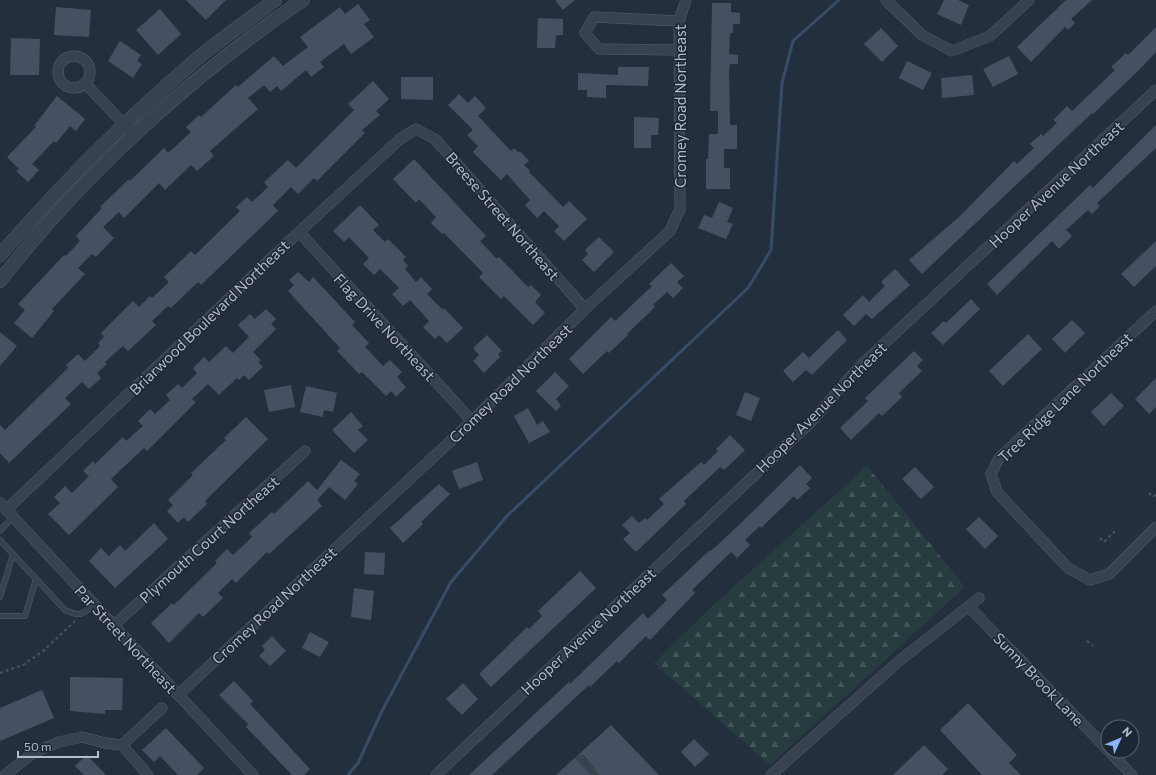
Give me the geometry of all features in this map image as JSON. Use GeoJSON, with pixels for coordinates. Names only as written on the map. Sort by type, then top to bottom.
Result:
{"type":"FeatureCollection","features":[{"type":"Feature","properties":{"kind":"street"},"geometry":{"type":"LineString","coordinates":[[0,256],[64,183],[124,124],[199,58],[275,0],[285,12]]}},
{"type":"Feature","properties":{"kind":"street"},"geometry":{"type":"LineString","coordinates":[[0,279],[67,203],[134,135],[209,70],[303,0]]}},
{"type":"Feature","properties":{"kind":"street","name":"Cromey Road Northeast"},"geometry":{"type":"LineString","coordinates":[[178,695],[472,420],[585,309],[670,231],[680,209],[679,21],[686,0]]}},
{"type":"Feature","properties":{"kind":"street"},"geometry":{"type":"LineString","coordinates":[[886,0],[922,35],[952,51],[990,36],[1029,0]]}},
{"type":"Feature","properties":{"kind":"street"},"geometry":{"type":"LineString","coordinates":[[679,21],[594,17],[585,33],[599,49],[679,50]]}},
{"type":"Feature","properties":{"kind":"street"},"geometry":{"type":"LineString","coordinates":[[85,83],[134,135]]}},
{"type":"Feature","properties":{"kind":"street","name":"Hooper Avenue Northeast"},"geometry":{"type":"LineString","coordinates":[[436,775],[811,422],[858,368],[1156,90]]}},
{"type":"Feature","properties":{"kind":"street","name":"Breese Street Northeast"},"geometry":{"type":"LineString","coordinates":[[416,129],[435,139],[585,309]]}},
{"type":"Feature","properties":{"kind":"street","name":"Briarwood Boulevard Northeast"},"geometry":{"type":"LineString","coordinates":[[7,510],[299,232],[400,139],[416,129]]}},
{"type":"Feature","properties":{"kind":"street","name":"Flag Drive Northeast"},"geometry":{"type":"LineString","coordinates":[[299,232],[472,420]]}},
{"type":"Feature","properties":{"kind":"street","name":"Tree Ridge Lane Northeast"},"geometry":{"type":"LineString","coordinates":[[1156,311],[999,458],[991,474],[997,492],[1068,568],[1090,580],[1109,574],[1156,528]]}},
{"type":"Feature","properties":{"kind":"street","name":"Plymouth Court Northeast"},"geometry":{"type":"LineString","coordinates":[[113,626],[305,452]]}},
{"type":"Feature","properties":{"kind":"street","name":"Par Street Northeast"},"geometry":{"type":"LineString","coordinates":[[7,510],[113,626],[253,775]]}},
{"type":"Feature","properties":{"kind":"street"},"geometry":{"type":"LineString","coordinates":[[772,775],[899,660],[979,598]]}},
{"type":"Feature","properties":{"kind":"street","name":"Sunny Brook Lane"},"geometry":{"type":"LineString","coordinates":[[969,607],[1100,743]]}},
{"type":"Feature","properties":{"kind":"street"},"geometry":{"type":"LineString","coordinates":[[122,745],[162,708]]}},
{"type":"Feature","properties":{"kind":"street"},"geometry":{"type":"LineString","coordinates":[[5,775],[9,774],[33,753],[59,742],[82,737],[122,745],[148,775]]}},
{"type":"Feature","properties":{"kind":"street","name":"Sunny Brook Lane"},"geometry":{"type":"LineString","coordinates":[[1116,759],[1132,775]]}},
{"type":"Feature","properties":{"kind":"lane"},"geometry":{"type":"LineString","coordinates":[[0,531],[7,510]]}},
{"type":"Feature","properties":{"kind":"lane"},"geometry":{"type":"LineString","coordinates":[[0,540],[65,610],[76,616],[84,614],[94,605]]}},
{"type":"Feature","properties":{"kind":"lane"},"geometry":{"type":"LineString","coordinates":[[0,597],[13,554]]}},
{"type":"Feature","properties":{"kind":"lane"},"geometry":{"type":"LineString","coordinates":[[0,616],[25,616],[36,579]]}},
{"type":"Feature","properties":{"kind":"lane"},"geometry":{"type":"LineString","coordinates":[[581,759],[596,775]]}},
{"type":"Feature","properties":{"kind":"path"},"geometry":{"type":"LineString","coordinates":[[1149,493],[1153,497],[1156,494]]}},
{"type":"Feature","properties":{"kind":"path"},"geometry":{"type":"LineString","coordinates":[[1100,538],[1104,542],[1115,531]]}},
{"type":"Feature","properties":{"kind":"path"},"geometry":{"type":"LineString","coordinates":[[0,673],[23,665],[43,650],[84,614]]}},
{"type":"Feature","properties":{"kind":"path"},"geometry":{"type":"LineString","coordinates":[[1088,641],[1093,646]]}},
{"type":"Feature","properties":{"kind":"green space"},"geometry":{"type":"Polygon","coordinates":[[[867,466],[965,587],[770,765],[654,663],[707,611],[867,466]]]}},
{"type":"Feature","properties":{"kind":"building"},"geometry":{"type":"Polygon","coordinates":[[[186,0],[226,0],[206,20],[186,0]]]}},
{"type":"Feature","properties":{"kind":"building"},"geometry":{"type":"Polygon","coordinates":[[[555,0],[575,0],[563,10],[555,0]]]}},
{"type":"Feature","properties":{"kind":"building"},"geometry":{"type":"Polygon","coordinates":[[[944,0],[958,0],[969,5],[961,25],[937,14],[944,0]]]}},
{"type":"Feature","properties":{"kind":"building"},"geometry":{"type":"Polygon","coordinates":[[[1066,0],[1092,0],[1071,19],[1075,23],[1068,30],[1065,27],[1031,62],[1017,47],[1066,0]]]}},
{"type":"Feature","properties":{"kind":"building"},"geometry":{"type":"Polygon","coordinates":[[[712,3],[731,3],[731,12],[740,13],[740,24],[733,24],[733,33],[730,33],[729,54],[738,55],[738,64],[730,64],[729,72],[730,125],[737,125],[737,149],[724,149],[724,168],[730,168],[730,189],[706,189],[706,159],[708,159],[709,134],[718,134],[718,111],[710,111],[712,3]]]}},
{"type":"Feature","properties":{"kind":"building"},"geometry":{"type":"Polygon","coordinates":[[[358,4],[370,20],[364,24],[374,37],[351,54],[344,44],[320,62],[324,67],[311,77],[306,70],[281,91],[277,86],[270,92],[264,85],[248,98],[258,109],[210,151],[214,156],[197,171],[191,165],[165,190],[159,183],[124,218],[119,212],[103,227],[114,238],[96,257],[92,254],[78,268],[85,274],[52,309],[54,311],[32,338],[14,323],[25,310],[18,304],[64,255],[66,256],[80,241],[76,236],[102,208],[100,207],[129,179],[130,181],[164,148],[168,153],[191,132],[186,127],[199,115],[201,117],[236,85],[238,87],[274,56],[283,66],[308,47],[300,37],[340,7],[345,14],[358,4]]]}},
{"type":"Feature","properties":{"kind":"building"},"geometry":{"type":"Polygon","coordinates":[[[56,7],[91,10],[89,37],[54,35],[56,7]]]}},
{"type":"Feature","properties":{"kind":"building"},"geometry":{"type":"Polygon","coordinates":[[[160,9],[181,34],[158,55],[136,30],[160,9]]]}},
{"type":"Feature","properties":{"kind":"building"},"geometry":{"type":"Polygon","coordinates":[[[538,18],[563,19],[563,35],[556,35],[555,48],[537,48],[538,18]]]}},
{"type":"Feature","properties":{"kind":"building"},"geometry":{"type":"Polygon","coordinates":[[[1156,27],[1156,52],[1141,68],[922,274],[909,260],[959,217],[1014,161],[1017,164],[1034,148],[1030,144],[1041,134],[1043,136],[1057,123],[1053,120],[1067,106],[1072,111],[1115,70],[1111,67],[1126,53],[1128,55],[1156,27]]]}},
{"type":"Feature","properties":{"kind":"building"},"geometry":{"type":"Polygon","coordinates":[[[881,28],[898,46],[882,62],[864,44],[881,28]]]}},
{"type":"Feature","properties":{"kind":"building"},"geometry":{"type":"Polygon","coordinates":[[[11,38],[40,39],[39,75],[10,75],[11,38]]]}},
{"type":"Feature","properties":{"kind":"building"},"geometry":{"type":"Polygon","coordinates":[[[120,41],[141,55],[137,61],[142,64],[133,78],[108,61],[120,41]]]}},
{"type":"Feature","properties":{"kind":"building"},"geometry":{"type":"Polygon","coordinates":[[[1009,56],[1018,74],[993,87],[983,69],[1009,56]]]}},
{"type":"Feature","properties":{"kind":"building"},"geometry":{"type":"Polygon","coordinates":[[[907,61],[932,73],[923,90],[899,78],[907,61]]]}},
{"type":"Feature","properties":{"kind":"building"},"geometry":{"type":"Polygon","coordinates":[[[618,67],[649,67],[648,86],[606,85],[606,98],[587,97],[587,90],[578,90],[578,73],[618,75],[618,67]]]}},
{"type":"Feature","properties":{"kind":"building"},"geometry":{"type":"Polygon","coordinates":[[[972,75],[974,95],[942,98],[941,78],[972,75]]]}},
{"type":"Feature","properties":{"kind":"building"},"geometry":{"type":"Polygon","coordinates":[[[401,77],[433,77],[433,100],[401,99],[401,77]]]}},
{"type":"Feature","properties":{"kind":"building"},"geometry":{"type":"Polygon","coordinates":[[[373,81],[389,99],[376,111],[380,115],[362,130],[365,133],[317,181],[314,178],[298,194],[291,187],[273,205],[278,211],[201,285],[198,282],[171,308],[168,306],[152,321],[156,325],[128,351],[123,346],[105,362],[107,364],[97,373],[101,378],[89,389],[82,382],[65,398],[71,404],[9,463],[0,453],[0,425],[5,430],[68,368],[66,365],[78,354],[85,361],[100,346],[98,343],[104,337],[101,333],[133,301],[139,307],[150,296],[152,298],[169,282],[164,277],[191,251],[195,255],[240,211],[236,207],[247,197],[252,202],[268,187],[264,182],[288,160],[296,168],[354,110],[348,104],[373,81]]]}},
{"type":"Feature","properties":{"kind":"building"},"geometry":{"type":"Polygon","coordinates":[[[459,94],[468,103],[475,96],[486,108],[478,116],[511,151],[514,148],[519,153],[520,151],[529,161],[524,165],[530,171],[529,172],[563,207],[569,201],[587,219],[564,241],[554,231],[559,226],[544,211],[537,218],[525,205],[530,200],[507,174],[501,180],[473,152],[478,146],[467,135],[473,130],[448,105],[459,94]]]}},
{"type":"Feature","properties":{"kind":"building"},"geometry":{"type":"Polygon","coordinates":[[[57,96],[85,119],[76,131],[70,126],[56,143],[54,141],[32,164],[39,170],[28,182],[16,171],[19,169],[7,157],[36,127],[34,126],[57,96]]]}},
{"type":"Feature","properties":{"kind":"building"},"geometry":{"type":"Polygon","coordinates":[[[634,117],[659,118],[658,135],[651,135],[651,148],[634,148],[634,117]]]}},
{"type":"Feature","properties":{"kind":"building"},"geometry":{"type":"Polygon","coordinates":[[[1156,125],[1156,148],[1097,203],[1100,206],[1092,214],[1088,210],[1066,230],[1072,236],[1059,249],[1052,241],[997,295],[987,284],[1090,185],[1093,188],[1156,125]]]}},
{"type":"Feature","properties":{"kind":"building"},"geometry":{"type":"Polygon","coordinates":[[[414,159],[486,236],[480,241],[497,259],[499,257],[528,287],[531,285],[541,295],[535,302],[545,313],[533,325],[504,296],[501,299],[479,277],[483,273],[444,233],[442,234],[431,223],[436,217],[419,199],[416,203],[393,179],[414,159]]]}},
{"type":"Feature","properties":{"kind":"building"},"geometry":{"type":"Polygon","coordinates":[[[719,202],[733,208],[727,222],[733,224],[726,239],[698,228],[704,215],[712,218],[719,202]]]}},
{"type":"Feature","properties":{"kind":"building"},"geometry":{"type":"Polygon","coordinates":[[[360,205],[379,225],[373,230],[385,242],[388,239],[406,257],[403,260],[408,266],[405,269],[416,282],[421,277],[432,289],[427,294],[442,309],[444,308],[463,328],[447,343],[439,335],[435,339],[423,327],[429,321],[410,300],[403,306],[392,294],[399,288],[380,269],[374,275],[363,264],[369,258],[349,237],[344,242],[333,231],[360,205]]]}},
{"type":"Feature","properties":{"kind":"building"},"geometry":{"type":"Polygon","coordinates":[[[599,237],[614,252],[594,272],[582,260],[588,254],[585,250],[599,237]]]}},
{"type":"Feature","properties":{"kind":"building"},"geometry":{"type":"Polygon","coordinates":[[[1156,241],[1156,266],[1134,287],[1121,274],[1156,241]]]}},
{"type":"Feature","properties":{"kind":"building"},"geometry":{"type":"Polygon","coordinates":[[[671,263],[684,276],[677,282],[683,288],[673,298],[667,292],[653,305],[655,307],[627,334],[628,335],[609,353],[607,351],[583,374],[569,359],[611,317],[615,321],[652,286],[649,284],[671,263]]]}},
{"type":"Feature","properties":{"kind":"building"},"geometry":{"type":"Polygon","coordinates":[[[895,269],[910,285],[872,319],[866,314],[854,326],[843,315],[863,295],[869,302],[885,286],[881,282],[895,269]]]}},
{"type":"Feature","properties":{"kind":"building"},"geometry":{"type":"Polygon","coordinates":[[[298,272],[309,282],[313,277],[355,322],[352,325],[369,343],[365,347],[383,366],[390,360],[402,372],[397,377],[406,387],[396,397],[391,391],[386,396],[362,372],[359,374],[337,351],[340,348],[288,291],[294,285],[289,280],[298,272]]]}},
{"type":"Feature","properties":{"kind":"building"},"geometry":{"type":"Polygon","coordinates":[[[971,299],[980,309],[943,345],[931,333],[944,321],[946,323],[971,299]]]}},
{"type":"Feature","properties":{"kind":"building"},"geometry":{"type":"Polygon","coordinates":[[[266,309],[276,319],[271,324],[276,329],[253,352],[261,360],[258,362],[263,367],[249,380],[244,375],[239,380],[237,378],[219,395],[208,384],[192,399],[196,402],[147,451],[144,448],[111,479],[118,487],[69,535],[48,514],[60,503],[54,497],[65,486],[72,493],[89,476],[83,471],[93,461],[95,464],[123,437],[126,441],[143,426],[138,421],[150,409],[155,414],[170,400],[166,395],[178,384],[182,388],[197,373],[193,368],[204,357],[209,362],[226,346],[233,353],[249,337],[238,325],[250,314],[255,319],[266,309]]]}},
{"type":"Feature","properties":{"kind":"building"},"geometry":{"type":"Polygon","coordinates":[[[1072,320],[1085,333],[1065,353],[1052,339],[1072,320]]]}},
{"type":"Feature","properties":{"kind":"building"},"geometry":{"type":"Polygon","coordinates":[[[838,330],[847,340],[812,375],[806,370],[793,382],[783,371],[803,352],[809,358],[838,330]]]}},
{"type":"Feature","properties":{"kind":"building"},"geometry":{"type":"Polygon","coordinates":[[[0,332],[17,346],[0,366],[0,332]]]}},
{"type":"Feature","properties":{"kind":"building"},"geometry":{"type":"Polygon","coordinates":[[[1028,334],[1042,349],[1003,386],[989,371],[1028,334]]]}},
{"type":"Feature","properties":{"kind":"building"},"geometry":{"type":"Polygon","coordinates":[[[487,335],[502,351],[498,354],[500,357],[484,373],[473,361],[479,355],[473,348],[487,335]]]}},
{"type":"Feature","properties":{"kind":"building"},"geometry":{"type":"Polygon","coordinates":[[[914,351],[923,360],[917,366],[922,371],[899,393],[902,397],[882,416],[879,413],[851,440],[840,428],[868,401],[865,398],[914,351]]]}},
{"type":"Feature","properties":{"kind":"building"},"geometry":{"type":"Polygon","coordinates":[[[555,372],[569,386],[556,399],[561,406],[556,411],[536,391],[555,372]]]}},
{"type":"Feature","properties":{"kind":"building"},"geometry":{"type":"Polygon","coordinates":[[[1156,378],[1156,407],[1149,414],[1135,399],[1156,378]]]}},
{"type":"Feature","properties":{"kind":"building"},"geometry":{"type":"Polygon","coordinates":[[[291,385],[295,407],[269,412],[264,390],[291,385]]]}},
{"type":"Feature","properties":{"kind":"building"},"geometry":{"type":"Polygon","coordinates":[[[306,386],[337,393],[333,412],[324,410],[323,417],[300,412],[306,386]]]}},
{"type":"Feature","properties":{"kind":"building"},"geometry":{"type":"Polygon","coordinates":[[[745,392],[760,398],[751,421],[736,415],[745,392]]]}},
{"type":"Feature","properties":{"kind":"building"},"geometry":{"type":"Polygon","coordinates":[[[1111,393],[1124,406],[1104,426],[1091,412],[1111,393]]]}},
{"type":"Feature","properties":{"kind":"building"},"geometry":{"type":"Polygon","coordinates":[[[528,408],[537,425],[543,421],[550,432],[529,443],[514,416],[528,408]]]}},
{"type":"Feature","properties":{"kind":"building"},"geometry":{"type":"Polygon","coordinates":[[[351,412],[363,426],[358,430],[368,440],[354,453],[332,430],[351,412]]]}},
{"type":"Feature","properties":{"kind":"building"},"geometry":{"type":"Polygon","coordinates":[[[246,417],[268,439],[205,501],[207,504],[188,522],[184,517],[178,523],[167,511],[173,505],[168,500],[193,475],[191,473],[226,440],[224,438],[246,417]]]}},
{"type":"Feature","properties":{"kind":"building"},"geometry":{"type":"Polygon","coordinates":[[[730,435],[745,450],[724,470],[720,467],[684,501],[686,504],[636,552],[623,539],[630,533],[622,525],[632,516],[639,523],[645,518],[647,520],[664,504],[659,499],[701,462],[704,465],[718,451],[716,449],[730,435]]]}},
{"type":"Feature","properties":{"kind":"building"},"geometry":{"type":"Polygon","coordinates":[[[341,460],[360,474],[354,481],[358,484],[345,500],[329,487],[317,500],[322,506],[269,554],[267,552],[236,583],[232,579],[218,593],[223,598],[203,617],[199,613],[169,643],[151,623],[172,603],[174,605],[217,563],[215,561],[227,549],[233,555],[252,537],[249,533],[272,512],[274,514],[308,481],[317,490],[341,460]]]}},
{"type":"Feature","properties":{"kind":"building"},"geometry":{"type":"Polygon","coordinates":[[[477,462],[483,480],[459,489],[452,471],[477,462]]]}},
{"type":"Feature","properties":{"kind":"building"},"geometry":{"type":"Polygon","coordinates":[[[800,465],[812,478],[806,484],[810,488],[797,500],[794,496],[761,528],[760,526],[745,540],[750,545],[737,558],[731,552],[692,590],[695,593],[650,640],[646,636],[619,663],[617,661],[590,687],[589,685],[492,775],[469,775],[569,682],[570,684],[643,613],[648,619],[667,600],[662,595],[741,523],[800,465]]]}},
{"type":"Feature","properties":{"kind":"building"},"geometry":{"type":"Polygon","coordinates":[[[915,467],[934,487],[921,499],[902,479],[915,467]]]}},
{"type":"Feature","properties":{"kind":"building"},"geometry":{"type":"Polygon","coordinates":[[[439,484],[450,494],[421,522],[423,524],[403,543],[390,528],[439,484]]]}},
{"type":"Feature","properties":{"kind":"building"},"geometry":{"type":"Polygon","coordinates":[[[979,517],[998,536],[985,549],[966,529],[979,517]]]}},
{"type":"Feature","properties":{"kind":"building"},"geometry":{"type":"Polygon","coordinates":[[[154,523],[168,539],[115,588],[89,561],[101,548],[109,556],[120,545],[125,551],[154,523]]]}},
{"type":"Feature","properties":{"kind":"building"},"geometry":{"type":"Polygon","coordinates":[[[365,552],[385,553],[384,575],[364,574],[365,552]]]}},
{"type":"Feature","properties":{"kind":"building"},"geometry":{"type":"Polygon","coordinates":[[[580,571],[596,588],[491,687],[479,674],[527,627],[529,629],[542,616],[538,611],[580,571]]]}},
{"type":"Feature","properties":{"kind":"building"},"geometry":{"type":"Polygon","coordinates":[[[354,588],[374,591],[371,620],[351,617],[354,588]]]}},
{"type":"Feature","properties":{"kind":"building"},"geometry":{"type":"Polygon","coordinates":[[[310,632],[329,642],[320,657],[302,648],[310,632]]]}},
{"type":"Feature","properties":{"kind":"building"},"geometry":{"type":"Polygon","coordinates":[[[272,636],[286,651],[270,666],[259,656],[265,650],[262,646],[272,636]]]}},
{"type":"Feature","properties":{"kind":"building"},"geometry":{"type":"Polygon","coordinates":[[[70,677],[123,678],[122,710],[105,710],[105,714],[70,711],[70,677]]]}},
{"type":"Feature","properties":{"kind":"building"},"geometry":{"type":"Polygon","coordinates":[[[234,681],[253,701],[250,704],[310,769],[304,775],[292,775],[246,727],[248,724],[219,695],[234,681]]]}},
{"type":"Feature","properties":{"kind":"building"},"geometry":{"type":"Polygon","coordinates":[[[463,683],[478,699],[462,715],[446,699],[463,683]]]}},
{"type":"Feature","properties":{"kind":"building"},"geometry":{"type":"Polygon","coordinates":[[[42,690],[54,718],[0,741],[0,708],[42,690]]]}},
{"type":"Feature","properties":{"kind":"building"},"geometry":{"type":"Polygon","coordinates":[[[968,703],[1017,755],[1009,763],[1021,775],[982,775],[940,730],[968,703]]]}},
{"type":"Feature","properties":{"kind":"building"},"geometry":{"type":"Polygon","coordinates":[[[611,725],[659,775],[600,775],[584,756],[580,755],[577,757],[577,760],[591,775],[556,775],[611,725]]]}},
{"type":"Feature","properties":{"kind":"building"},"geometry":{"type":"Polygon","coordinates":[[[166,728],[204,768],[197,775],[178,775],[160,756],[154,762],[142,750],[166,728]]]}},
{"type":"Feature","properties":{"kind":"building"},"geometry":{"type":"Polygon","coordinates":[[[694,739],[709,754],[695,767],[681,752],[694,739]]]}},
{"type":"Feature","properties":{"kind":"building"},"geometry":{"type":"Polygon","coordinates":[[[924,745],[948,769],[942,775],[893,775],[924,745]]]}},
{"type":"Feature","properties":{"kind":"building"},"geometry":{"type":"Polygon","coordinates":[[[87,755],[106,775],[84,775],[75,766],[87,755]]]}},
{"type":"Feature","properties":{"kind":"waterway"},"geometry":{"type":"LineString","coordinates":[[348,775],[358,763],[382,711],[451,582],[507,516],[748,288],[771,250],[782,83],[793,41],[839,0]]}}]}
